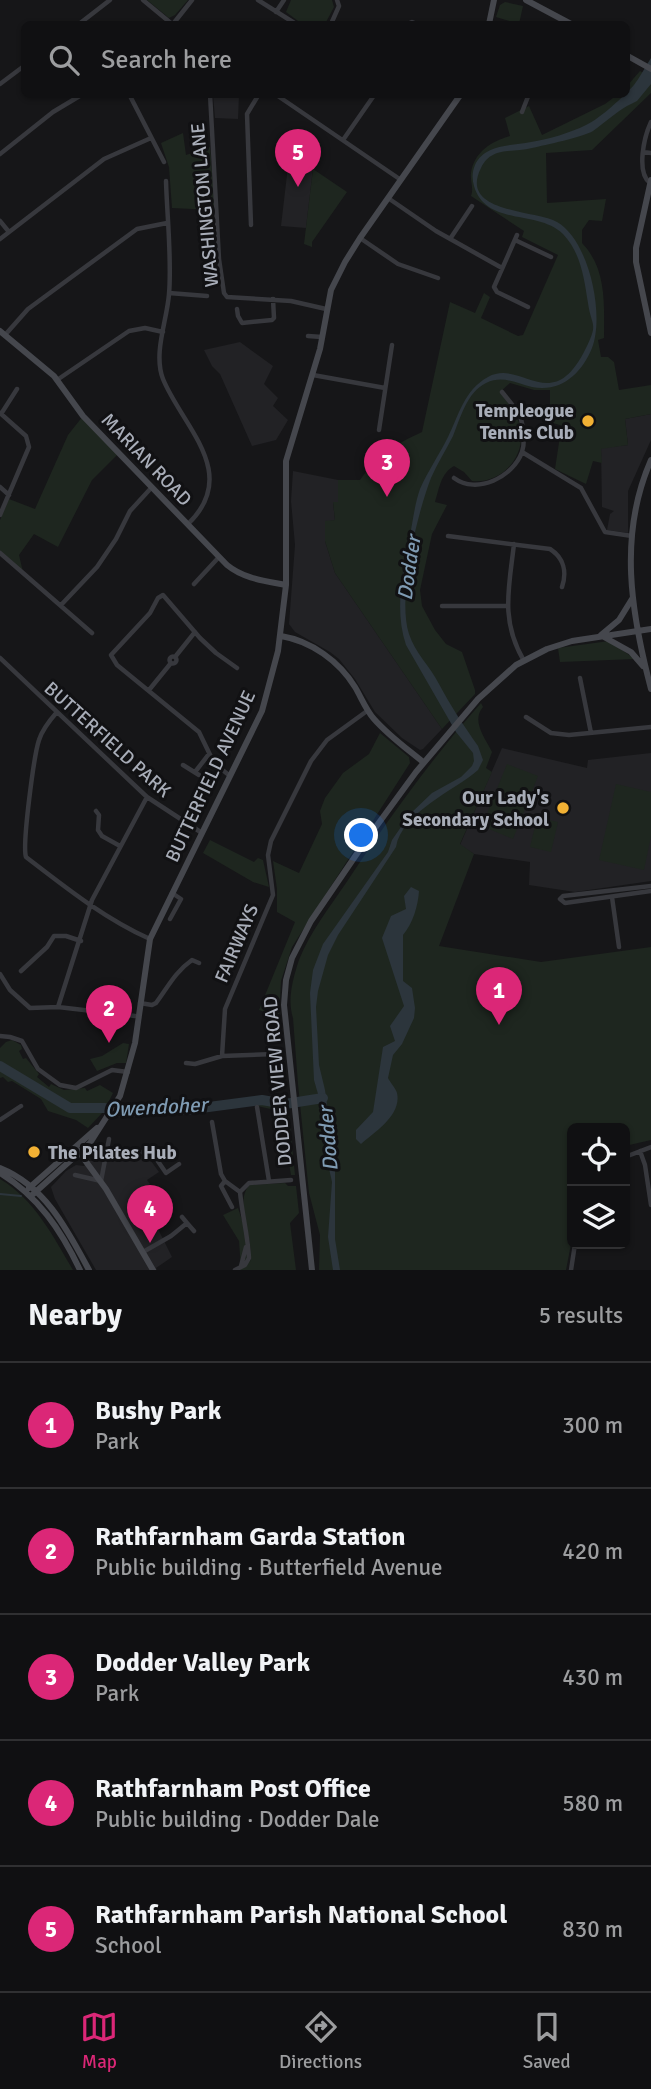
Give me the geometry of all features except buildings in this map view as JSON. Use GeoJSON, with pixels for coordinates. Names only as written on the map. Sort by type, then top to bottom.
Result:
{"type":"FeatureCollection","features":[{"type":"Feature","properties":{"kind":"main road"},"geometry":{"type":"LineString","coordinates":[[490,21],[494,0]]}},
{"type":"Feature","properties":{"kind":"main road"},"geometry":{"type":"LineString","coordinates":[[526,0],[565,21]]}},
{"type":"Feature","properties":{"kind":"main road"},"geometry":{"type":"LineString","coordinates":[[630,57],[648,67]]}},
{"type":"Feature","properties":{"kind":"main road","name":"BUTTERFIELD AVENUE"},"geometry":{"type":"LineString","coordinates":[[30,1191],[97,1134],[112,1109],[128,1072],[135,1044],[150,939],[262,711],[281,636],[286,585],[286,461],[313,376],[326,309],[337,277],[360,238],[458,98]]}},
{"type":"Feature","properties":{"kind":"main road"},"geometry":{"type":"LineString","coordinates":[[651,182],[636,248],[636,261],[651,334]]}},
{"type":"Feature","properties":{"kind":"main road","name":"MARIAN ROAD"},"geometry":{"type":"LineString","coordinates":[[3,333],[57,380],[80,413],[219,557],[236,572],[286,585]]}},
{"type":"Feature","properties":{"kind":"main road"},"geometry":{"type":"LineString","coordinates":[[651,460],[638,492],[632,536],[632,597],[636,631],[651,689]]}},
{"type":"Feature","properties":{"kind":"main road"},"geometry":{"type":"LineString","coordinates":[[632,597],[628,608],[600,637],[631,652],[646,670]]}},
{"type":"Feature","properties":{"kind":"main road","name":"DODDER VIEW ROAD"},"geometry":{"type":"LineString","coordinates":[[312,1270],[284,1005],[286,980],[292,958],[307,929],[346,869],[423,762],[449,730],[498,680],[524,660],[560,644],[651,629]]}},
{"type":"Feature","properties":{"kind":"main road"},"geometry":{"type":"LineString","coordinates":[[281,636],[329,656],[348,676],[368,710],[392,737],[423,762]]}},
{"type":"Feature","properties":{"kind":"main road"},"geometry":{"type":"LineString","coordinates":[[78,1150],[101,1181],[153,1270]]}},
{"type":"Feature","properties":{"kind":"main road","name":"BUTTERFIELD AVENUE"},"geometry":{"type":"LineString","coordinates":[[30,1191],[50,1179],[78,1150]]}},
{"type":"Feature","properties":{"kind":"main road"},"geometry":{"type":"LineString","coordinates":[[0,1170],[48,1202]]}},
{"type":"Feature","properties":{"kind":"main road"},"geometry":{"type":"LineString","coordinates":[[50,1179],[45,1189],[48,1202],[89,1270]]}},
{"type":"Feature","properties":{"kind":"main road"},"geometry":{"type":"LineString","coordinates":[[30,1191],[52,1220],[80,1270]]}},
{"type":"Feature","properties":{"kind":"street"},"geometry":{"type":"LineString","coordinates":[[85,21],[110,0]]}},
{"type":"Feature","properties":{"kind":"street"},"geometry":{"type":"LineString","coordinates":[[143,0],[169,21]]}},
{"type":"Feature","properties":{"kind":"street"},"geometry":{"type":"LineString","coordinates":[[175,21],[192,0]]}},
{"type":"Feature","properties":{"kind":"street"},"geometry":{"type":"LineString","coordinates":[[258,0],[291,21]]}},
{"type":"Feature","properties":{"kind":"street"},"geometry":{"type":"LineString","coordinates":[[276,12],[284,0]]}},
{"type":"Feature","properties":{"kind":"street"},"geometry":{"type":"LineString","coordinates":[[332,21],[339,6],[337,0]]}},
{"type":"Feature","properties":{"kind":"street"},"geometry":{"type":"LineString","coordinates":[[0,84],[21,68]]}},
{"type":"Feature","properties":{"kind":"street"},"geometry":{"type":"LineString","coordinates":[[0,154],[53,112],[76,98]]}},
{"type":"Feature","properties":{"kind":"street"},"geometry":{"type":"LineString","coordinates":[[131,98],[164,162]]}},
{"type":"Feature","properties":{"kind":"street","name":"WASHINGTON LANE"},"geometry":{"type":"LineString","coordinates":[[210,98],[219,259],[222,284],[227,297],[273,299],[326,309]]}},
{"type":"Feature","properties":{"kind":"street"},"geometry":{"type":"LineString","coordinates":[[251,225],[247,114],[257,98]]}},
{"type":"Feature","properties":{"kind":"street"},"geometry":{"type":"LineString","coordinates":[[284,98],[401,180]]}},
{"type":"Feature","properties":{"kind":"street"},"geometry":{"type":"LineString","coordinates":[[343,140],[372,98]]}},
{"type":"Feature","properties":{"kind":"street"},"geometry":{"type":"LineString","coordinates":[[522,112],[527,98]]}},
{"type":"Feature","properties":{"kind":"street"},"geometry":{"type":"LineString","coordinates":[[651,122],[643,152],[644,174],[646,180],[651,182]]}},
{"type":"Feature","properties":{"kind":"street"},"geometry":{"type":"LineString","coordinates":[[0,239],[104,159],[151,138]]}},
{"type":"Feature","properties":{"kind":"street"},"geometry":{"type":"LineString","coordinates":[[643,152],[651,153]]}},
{"type":"Feature","properties":{"kind":"street"},"geometry":{"type":"LineString","coordinates":[[166,181],[169,293],[160,368],[163,380],[200,442],[208,467],[206,499],[201,510],[188,524]]}},
{"type":"Feature","properties":{"kind":"street"},"geometry":{"type":"LineString","coordinates":[[388,198],[450,239],[502,268]]}},
{"type":"Feature","properties":{"kind":"street"},"geometry":{"type":"LineString","coordinates":[[450,239],[472,205]]}},
{"type":"Feature","properties":{"kind":"street"},"geometry":{"type":"LineString","coordinates":[[0,221],[9,232]]}},
{"type":"Feature","properties":{"kind":"street"},"geometry":{"type":"LineString","coordinates":[[3,333],[36,302],[137,229],[167,223]]}},
{"type":"Feature","properties":{"kind":"street"},"geometry":{"type":"LineString","coordinates":[[528,307],[494,289],[516,237],[551,257]]}},
{"type":"Feature","properties":{"kind":"street"},"geometry":{"type":"LineString","coordinates":[[360,238],[398,264],[438,278]]}},
{"type":"Feature","properties":{"kind":"street"},"geometry":{"type":"LineString","coordinates":[[169,293],[207,296]]}},
{"type":"Feature","properties":{"kind":"street"},"geometry":{"type":"LineString","coordinates":[[237,309],[242,323],[272,320],[273,299]]}},
{"type":"Feature","properties":{"kind":"street"},"geometry":{"type":"LineString","coordinates":[[57,380],[130,331],[145,328],[163,332]]}},
{"type":"Feature","properties":{"kind":"street"},"geometry":{"type":"LineString","coordinates":[[308,336],[322,337]]}},
{"type":"Feature","properties":{"kind":"street"},"geometry":{"type":"LineString","coordinates":[[379,429],[392,345]]}},
{"type":"Feature","properties":{"kind":"street"},"geometry":{"type":"LineString","coordinates":[[313,376],[385,388]]}},
{"type":"Feature","properties":{"kind":"street"},"geometry":{"type":"LineString","coordinates":[[0,514],[29,447],[29,441],[0,413],[18,389]]}},
{"type":"Feature","properties":{"kind":"street"},"geometry":{"type":"LineString","coordinates":[[454,478],[473,485],[494,481],[515,464],[522,452],[521,419],[502,392]]}},
{"type":"Feature","properties":{"kind":"street"},"geometry":{"type":"LineString","coordinates":[[522,452],[581,488],[604,532],[632,536]]}},
{"type":"Feature","properties":{"kind":"street"},"geometry":{"type":"LineString","coordinates":[[0,487],[9,495]]}},
{"type":"Feature","properties":{"kind":"street"},"geometry":{"type":"LineString","coordinates":[[61,605],[97,567],[116,539],[130,511],[152,487]]}},
{"type":"Feature","properties":{"kind":"street"},"geometry":{"type":"LineString","coordinates":[[448,536],[550,549],[557,553],[564,565],[565,579],[562,587]]}},
{"type":"Feature","properties":{"kind":"street"},"geometry":{"type":"LineString","coordinates":[[514,544],[507,606],[513,641],[524,660]]}},
{"type":"Feature","properties":{"kind":"street"},"geometry":{"type":"LineString","coordinates":[[0,553],[92,633]]}},
{"type":"Feature","properties":{"kind":"street"},"geometry":{"type":"LineString","coordinates":[[194,584],[219,557]]}},
{"type":"Feature","properties":{"kind":"street"},"geometry":{"type":"LineString","coordinates":[[231,776],[209,754],[199,732],[112,659],[112,652],[150,613],[158,598],[163,595],[216,653],[237,668]]}},
{"type":"Feature","properties":{"kind":"street"},"geometry":{"type":"LineString","coordinates":[[442,606],[507,606]]}},
{"type":"Feature","properties":{"kind":"street"},"geometry":{"type":"LineString","coordinates":[[149,690],[171,663],[170,658],[175,657],[195,632]]}},
{"type":"Feature","properties":{"kind":"street","name":"BUTTERFIELD PARK"},"geometry":{"type":"LineString","coordinates":[[0,658],[147,796],[202,833]]}},
{"type":"Feature","properties":{"kind":"street"},"geometry":{"type":"LineString","coordinates":[[580,678],[591,733]]}},
{"type":"Feature","properties":{"kind":"street","name":"FAIRWAYS"},"geometry":{"type":"LineString","coordinates":[[222,1056],[225,1009],[273,895],[268,855],[271,841],[312,761],[327,740],[368,710]]}},
{"type":"Feature","properties":{"kind":"street"},"geometry":{"type":"LineString","coordinates":[[57,712],[39,738],[24,851],[26,857],[90,905],[150,939]]}},
{"type":"Feature","properties":{"kind":"street"},"geometry":{"type":"LineString","coordinates":[[526,717],[551,733],[569,735],[651,727]]}},
{"type":"Feature","properties":{"kind":"street"},"geometry":{"type":"LineString","coordinates":[[183,765],[197,774],[209,754]]}},
{"type":"Feature","properties":{"kind":"street"},"geometry":{"type":"LineString","coordinates":[[58,1007],[81,941],[90,905],[147,796]]}},
{"type":"Feature","properties":{"kind":"street"},"geometry":{"type":"LineString","coordinates":[[96,811],[99,815],[98,830],[102,836],[120,846]]}},
{"type":"Feature","properties":{"kind":"street"},"geometry":{"type":"LineString","coordinates":[[651,886],[563,896],[561,899],[565,903],[651,891]]}},
{"type":"Feature","properties":{"kind":"street"},"geometry":{"type":"LineString","coordinates":[[170,919],[181,899],[171,892]]}},
{"type":"Feature","properties":{"kind":"street"},"geometry":{"type":"LineString","coordinates":[[612,897],[619,947]]}},
{"type":"Feature","properties":{"kind":"street"},"geometry":{"type":"LineString","coordinates":[[21,971],[47,947],[54,936],[66,936],[81,941]]}},
{"type":"Feature","properties":{"kind":"street"},"geometry":{"type":"LineString","coordinates":[[140,1003],[156,1003],[184,966],[192,960],[199,963]]}},
{"type":"Feature","properties":{"kind":"street"},"geometry":{"type":"LineString","coordinates":[[0,974],[10,990],[30,1008],[58,1007],[135,1016]]}},
{"type":"Feature","properties":{"kind":"street"},"geometry":{"type":"LineString","coordinates":[[0,1036],[22,1041],[38,1069],[60,1085],[76,1088],[112,1070],[128,1072]]}},
{"type":"Feature","properties":{"kind":"street"},"geometry":{"type":"LineString","coordinates":[[186,1063],[195,1064],[222,1056],[275,1054]]}},
{"type":"Feature","properties":{"kind":"street"},"geometry":{"type":"LineString","coordinates":[[0,1120],[21,1106]]}},
{"type":"Feature","properties":{"kind":"street"},"geometry":{"type":"LineString","coordinates":[[257,1107],[269,1181]]}},
{"type":"Feature","properties":{"kind":"street"},"geometry":{"type":"LineString","coordinates":[[212,1122],[221,1174],[225,1181],[240,1192],[247,1224],[249,1258],[235,1270]]}},
{"type":"Feature","properties":{"kind":"street"},"geometry":{"type":"LineString","coordinates":[[75,1175],[101,1181],[109,1139]]}},
{"type":"Feature","properties":{"kind":"street"},"geometry":{"type":"LineString","coordinates":[[630,1155],[651,1147]]}},
{"type":"Feature","properties":{"kind":"street"},"geometry":{"type":"LineString","coordinates":[[106,1152],[123,1149],[153,1154],[166,1172],[179,1164]]}},
{"type":"Feature","properties":{"kind":"street"},"geometry":{"type":"LineString","coordinates":[[640,1151],[645,1165],[651,1205]]}},
{"type":"Feature","properties":{"kind":"street"},"geometry":{"type":"LineString","coordinates":[[240,1192],[250,1183],[290,1180]]}},
{"type":"Feature","properties":{"kind":"street"},"geometry":{"type":"LineString","coordinates":[[225,1181],[221,1186],[232,1207]]}},
{"type":"Feature","properties":{"kind":"street"},"geometry":{"type":"LineString","coordinates":[[182,1217],[194,1231]]}},
{"type":"Feature","properties":{"kind":"street"},"geometry":{"type":"LineString","coordinates":[[143,1252],[172,1236],[187,1223]]}},
{"type":"Feature","properties":{"kind":"street"},"geometry":{"type":"LineString","coordinates":[[571,1270],[574,1249]]}},
{"type":"Feature","properties":{"kind":"shaded area"},"geometry":{"type":"Polygon","coordinates":[[[147,0],[188,0],[169,18],[147,0]]]}},
{"type":"Feature","properties":{"kind":"shaded area"},"geometry":{"type":"Polygon","coordinates":[[[291,0],[332,0],[334,7],[327,21],[298,21],[286,12],[291,0]]]}},
{"type":"Feature","properties":{"kind":"shaded area"},"geometry":{"type":"Polygon","coordinates":[[[505,2],[523,6],[520,21],[496,17],[500,5],[505,2]]]}},
{"type":"Feature","properties":{"kind":"shaded area"},"geometry":{"type":"Polygon","coordinates":[[[640,71],[651,77],[651,93],[592,150],[546,153],[547,203],[606,199],[602,221],[589,220],[582,230],[582,243],[596,264],[602,288],[604,338],[598,340],[601,357],[608,357],[614,362],[619,390],[651,385],[651,414],[625,419],[628,445],[601,449],[602,463],[593,461],[586,484],[555,469],[560,436],[565,436],[566,427],[550,422],[550,390],[534,390],[510,383],[500,392],[517,417],[521,437],[520,448],[510,466],[493,478],[483,481],[472,481],[454,466],[446,473],[435,502],[447,505],[432,534],[420,590],[422,606],[446,644],[462,652],[475,694],[442,729],[335,573],[325,541],[325,521],[335,520],[333,502],[338,502],[338,480],[360,480],[387,452],[422,432],[450,302],[475,313],[484,293],[490,297],[481,318],[518,336],[523,335],[558,255],[522,237],[524,231],[471,196],[471,173],[480,153],[491,144],[510,136],[505,118],[529,106],[542,135],[613,98],[630,98],[630,83],[640,71]]]}},
{"type":"Feature","properties":{"kind":"shaded area"},"geometry":{"type":"Polygon","coordinates":[[[213,98],[239,98],[238,119],[215,118],[213,98]]]}},
{"type":"Feature","properties":{"kind":"shaded area"},"geometry":{"type":"Polygon","coordinates":[[[183,133],[186,155],[210,147],[215,210],[172,208],[169,167],[161,143],[183,133]]]}},
{"type":"Feature","properties":{"kind":"shaded area"},"geometry":{"type":"Polygon","coordinates":[[[291,141],[306,155],[313,169],[306,228],[281,226],[291,141]]]}},
{"type":"Feature","properties":{"kind":"shaded area"},"geometry":{"type":"Polygon","coordinates":[[[313,169],[347,192],[312,242],[312,247],[304,244],[313,169]]]}},
{"type":"Feature","properties":{"kind":"shaded area"},"geometry":{"type":"Polygon","coordinates":[[[240,342],[273,366],[264,384],[278,398],[273,406],[288,420],[276,440],[252,446],[220,374],[212,366],[204,350],[240,342]]]}},
{"type":"Feature","properties":{"kind":"shaded area"},"geometry":{"type":"Polygon","coordinates":[[[651,414],[651,440],[628,491],[628,533],[607,530],[610,514],[614,511],[602,507],[601,448],[628,445],[625,419],[651,414]]]}},
{"type":"Feature","properties":{"kind":"shaded area"},"geometry":{"type":"Polygon","coordinates":[[[83,416],[119,453],[92,480],[58,547],[34,534],[19,555],[23,572],[0,553],[0,520],[9,499],[35,509],[68,435],[83,416]]]}},
{"type":"Feature","properties":{"kind":"shaded area"},"geometry":{"type":"Polygon","coordinates":[[[293,471],[338,480],[338,502],[333,502],[335,520],[325,522],[325,541],[335,573],[442,729],[423,749],[420,750],[402,738],[375,712],[339,659],[295,632],[289,624],[295,545],[291,501],[293,471]]]}},
{"type":"Feature","properties":{"kind":"shaded area"},"geometry":{"type":"Polygon","coordinates":[[[609,641],[635,659],[560,662],[558,648],[609,641]]]}},
{"type":"Feature","properties":{"kind":"shaded area"},"geometry":{"type":"Polygon","coordinates":[[[481,703],[483,707],[478,718],[492,752],[486,768],[492,772],[460,844],[474,854],[439,946],[541,962],[651,947],[651,1140],[630,1145],[630,1123],[567,1123],[567,1249],[570,1249],[566,1270],[319,1270],[320,1235],[309,1193],[291,1004],[295,974],[303,950],[314,930],[377,837],[481,703]]]}},
{"type":"Feature","properties":{"kind":"shaded area"},"geometry":{"type":"Polygon","coordinates":[[[380,733],[409,757],[410,763],[292,947],[281,981],[279,1018],[259,1010],[295,922],[277,912],[273,861],[299,873],[322,824],[320,811],[325,798],[343,773],[369,754],[380,733]]]}},
{"type":"Feature","properties":{"kind":"shaded area","name":"Our Lady's Secondary School"},"geometry":{"type":"Polygon","coordinates":[[[502,748],[587,768],[588,760],[651,753],[651,881],[575,892],[529,885],[530,862],[474,854],[460,845],[502,748]]]}},
{"type":"Feature","properties":{"kind":"shaded area"},"geometry":{"type":"Polygon","coordinates":[[[507,764],[538,776],[513,839],[482,826],[507,764]]]}},
{"type":"Feature","properties":{"kind":"shaded area"},"geometry":{"type":"Polygon","coordinates":[[[616,784],[651,792],[651,836],[644,870],[599,860],[616,784]]]}},
{"type":"Feature","properties":{"kind":"shaded area"},"geometry":{"type":"Polygon","coordinates":[[[544,819],[558,822],[551,852],[530,847],[536,822],[543,823],[544,819]]]}},
{"type":"Feature","properties":{"kind":"shaded area"},"geometry":{"type":"Polygon","coordinates":[[[210,840],[254,862],[258,858],[263,860],[269,887],[253,882],[203,853],[210,840]]]}},
{"type":"Feature","properties":{"kind":"shaded area"},"geometry":{"type":"Polygon","coordinates":[[[12,1040],[21,1045],[22,1049],[19,1051],[23,1059],[26,1058],[39,1074],[37,1077],[49,1087],[51,1084],[64,1090],[85,1088],[87,1091],[100,1085],[113,1093],[104,1111],[88,1128],[76,1120],[48,1111],[41,1099],[12,1081],[0,1078],[0,1048],[12,1040]]]}},
{"type":"Feature","properties":{"kind":"shaded area"},"geometry":{"type":"Polygon","coordinates":[[[123,1043],[129,1044],[126,1063],[117,1063],[97,1071],[90,1059],[102,1056],[123,1043]]]}},
{"type":"Feature","properties":{"kind":"shaded area"},"geometry":{"type":"Polygon","coordinates":[[[262,1100],[288,1105],[295,1175],[291,1175],[281,1116],[285,1115],[284,1112],[257,1106],[262,1100]]]}},
{"type":"Feature","properties":{"kind":"shaded area"},"geometry":{"type":"Polygon","coordinates":[[[101,1145],[107,1146],[109,1155],[125,1152],[148,1157],[159,1172],[147,1180],[150,1184],[144,1188],[147,1194],[138,1200],[157,1227],[172,1257],[156,1268],[157,1270],[96,1270],[55,1199],[51,1187],[66,1171],[76,1165],[84,1166],[89,1161],[98,1161],[101,1145]]]}},
{"type":"Feature","properties":{"kind":"shaded area"},"geometry":{"type":"Polygon","coordinates":[[[0,1179],[33,1208],[73,1270],[0,1270],[0,1179]]]}},
{"type":"Feature","properties":{"kind":"shaded area"},"geometry":{"type":"Polygon","coordinates":[[[285,1183],[288,1186],[296,1186],[299,1213],[290,1223],[296,1270],[239,1270],[239,1241],[223,1215],[238,1208],[250,1262],[250,1243],[244,1210],[245,1192],[250,1185],[285,1183]]]}},
{"type":"Feature","properties":{"kind":"water","name":"Dodder"},"geometry":{"type":"Polygon","coordinates":[[[651,58],[651,84],[637,101],[588,133],[564,141],[491,156],[481,168],[477,183],[480,194],[489,202],[547,218],[568,231],[586,261],[591,279],[597,317],[596,334],[588,357],[576,373],[561,384],[542,388],[498,380],[479,387],[465,406],[431,478],[420,512],[410,556],[405,599],[409,634],[452,708],[478,746],[483,760],[478,770],[430,803],[408,823],[396,847],[338,935],[328,955],[316,1007],[319,1065],[335,1165],[335,1239],[340,1270],[333,1270],[328,1237],[332,1182],[326,1155],[324,1115],[314,1080],[310,993],[313,970],[323,944],[388,852],[392,840],[410,814],[432,793],[461,777],[474,761],[473,753],[456,732],[406,645],[402,631],[401,590],[418,494],[463,404],[480,382],[501,373],[537,382],[549,383],[561,379],[573,369],[590,340],[593,328],[581,266],[569,241],[552,226],[501,213],[489,207],[480,199],[474,186],[473,170],[479,158],[492,150],[552,137],[592,122],[620,98],[630,98],[630,89],[651,58]]]}},
{"type":"Feature","properties":{"kind":"water"},"geometry":{"type":"Polygon","coordinates":[[[411,887],[419,891],[410,925],[403,935],[403,981],[412,988],[414,1018],[402,1044],[393,1055],[388,1078],[397,1093],[395,1109],[386,1122],[361,1144],[356,1139],[356,1130],[373,1112],[383,1047],[395,1041],[390,1026],[404,1006],[382,938],[391,916],[406,909],[404,896],[411,887]]]}},
{"type":"Feature","properties":{"kind":"waterway","name":"Owendoher"},"geometry":{"type":"LineString","coordinates":[[0,1066],[70,1108],[105,1108],[123,1113],[186,1110],[262,1100],[285,1104],[323,1098]]}},
{"type":"Feature","properties":{"kind":"waterway"},"geometry":{"type":"LineString","coordinates":[[0,1194],[21,1196]]}},
{"type":"Feature","properties":{"kind":"place","name":"Rathfarnham Parish National School"},"geometry":{"type":"Point","coordinates":[298,187]}},
{"type":"Feature","properties":{"kind":"place","name":"Templeogue Tennis Club"},"geometry":{"type":"Point","coordinates":[588,421]}},
{"type":"Feature","properties":{"kind":"place","name":"Dodder Valley Park"},"geometry":{"type":"Point","coordinates":[387,497]}},
{"type":"Feature","properties":{"kind":"place","name":"Our Lady's Secondary School"},"geometry":{"type":"Point","coordinates":[563,808]}},
{"type":"Feature","properties":{"kind":"place","name":"Bushy Park"},"geometry":{"type":"Point","coordinates":[499,1025]}},
{"type":"Feature","properties":{"kind":"place","name":"Rathfarnham Garda Station"},"geometry":{"type":"Point","coordinates":[109,1043]}},
{"type":"Feature","properties":{"kind":"place","name":"The Pilates Hub"},"geometry":{"type":"Point","coordinates":[34,1152]}},
{"type":"Feature","properties":{"kind":"place","name":"Rathfarnham Post Office"},"geometry":{"type":"Point","coordinates":[150,1243]}}]}
